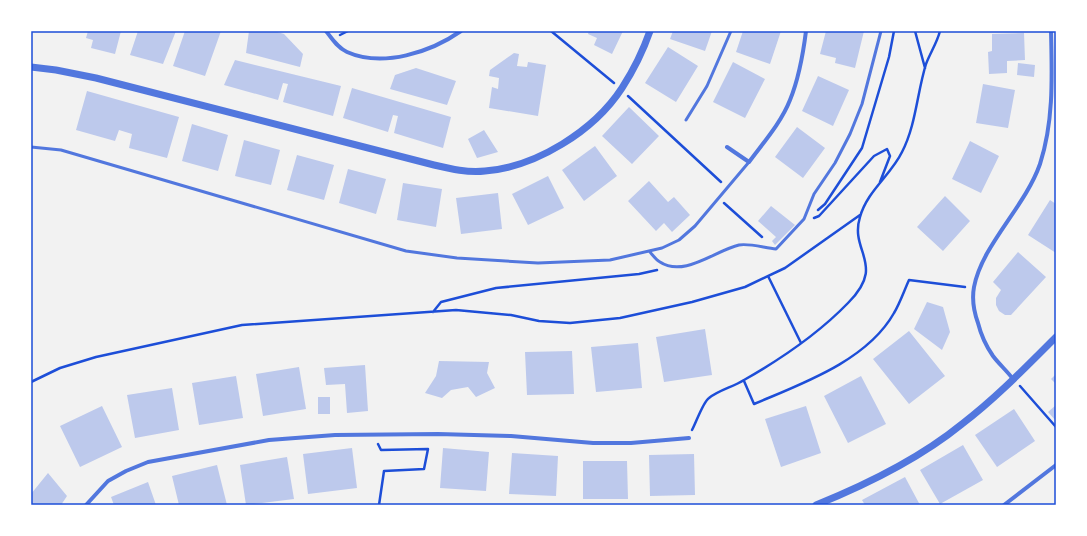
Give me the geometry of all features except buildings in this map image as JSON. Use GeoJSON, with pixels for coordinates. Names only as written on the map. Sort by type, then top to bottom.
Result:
{"type":"FeatureCollection","features":[{"type":"Feature","properties":{"kind":"street"},"geometry":{"type":"LineString","coordinates":[[326,31],[336,44],[347,52],[363,56],[386,58],[408,55],[433,47],[461,31]]}},
{"type":"Feature","properties":{"kind":"street"},"geometry":{"type":"LineString","coordinates":[[31,67],[56,70],[96,78],[434,165],[457,170],[484,172],[527,163],[548,153],[589,123],[621,89],[644,46],[650,31]]}},
{"type":"Feature","properties":{"kind":"street"},"geometry":{"type":"LineString","coordinates":[[727,147],[749,162],[778,122],[790,102],[803,54],[806,31]]}},
{"type":"Feature","properties":{"kind":"street"},"geometry":{"type":"LineString","coordinates":[[1013,379],[993,356],[981,336],[975,315],[974,288],[983,264],[1029,189],[1040,164],[1047,139],[1050,111],[1052,78],[1051,31]]}},
{"type":"Feature","properties":{"kind":"street"},"geometry":{"type":"LineString","coordinates":[[816,505],[886,474],[928,449],[962,424],[1013,379],[1056,337]]}},
{"type":"Feature","properties":{"kind":"street"},"geometry":{"type":"LineString","coordinates":[[86,505],[108,481],[126,471],[148,462],[269,440],[335,435],[375,436],[438,434],[511,436],[593,443],[623,443],[689,438]]}},
{"type":"Feature","properties":{"kind":"street"},"geometry":{"type":"LineString","coordinates":[[1004,505],[1056,465]]}},
{"type":"Feature","properties":{"kind":"lane"},"geometry":{"type":"LineString","coordinates":[[686,120],[707,86],[731,31]]}},
{"type":"Feature","properties":{"kind":"lane"},"geometry":{"type":"LineString","coordinates":[[649,251],[660,262],[675,266],[684,266],[698,262],[739,245],[776,249],[804,219],[814,194],[835,163],[850,134],[862,104],[880,31]]}},
{"type":"Feature","properties":{"kind":"lane"},"geometry":{"type":"LineString","coordinates":[[31,147],[61,150],[406,251],[457,258],[538,263],[610,260],[662,248],[679,240],[695,226],[749,162]]}},
{"type":"Feature","properties":{"kind":"path"},"geometry":{"type":"LineString","coordinates":[[551,31],[621,89],[727,188]]}},
{"type":"Feature","properties":{"kind":"path"},"geometry":{"type":"LineString","coordinates":[[916,31],[925,68]]}},
{"type":"Feature","properties":{"kind":"path"},"geometry":{"type":"LineString","coordinates":[[689,438],[708,398],[744,381],[813,335],[849,302],[866,276],[867,266],[857,227],[860,215],[869,197],[897,162],[903,150],[925,68],[940,31]]}},
{"type":"Feature","properties":{"kind":"path"},"geometry":{"type":"LineString","coordinates":[[809,220],[819,216],[874,156],[887,149],[890,156],[879,184]]}},
{"type":"Feature","properties":{"kind":"path"},"geometry":{"type":"LineString","coordinates":[[718,198],[776,249]]}},
{"type":"Feature","properties":{"kind":"path"},"geometry":{"type":"LineString","coordinates":[[31,382],[60,368],[96,357],[242,324],[433,312],[470,312],[511,315],[539,321],[570,323],[620,318],[692,302],[745,287],[791,264],[860,215]]}},
{"type":"Feature","properties":{"kind":"path"},"geometry":{"type":"LineString","coordinates":[[433,312],[441,302],[496,288],[639,274],[675,266]]}},
{"type":"Feature","properties":{"kind":"path"},"geometry":{"type":"LineString","coordinates":[[768,276],[801,343]]}},
{"type":"Feature","properties":{"kind":"path"},"geometry":{"type":"LineString","coordinates":[[744,381],[754,404],[829,371],[857,352],[876,335],[894,314],[910,280],[974,288]]}},
{"type":"Feature","properties":{"kind":"path"},"geometry":{"type":"LineString","coordinates":[[1013,379],[1056,428]]}},
{"type":"Feature","properties":{"kind":"path"},"geometry":{"type":"LineString","coordinates":[[375,436],[381,450],[428,449],[424,469],[384,471],[379,505]]}}]}
